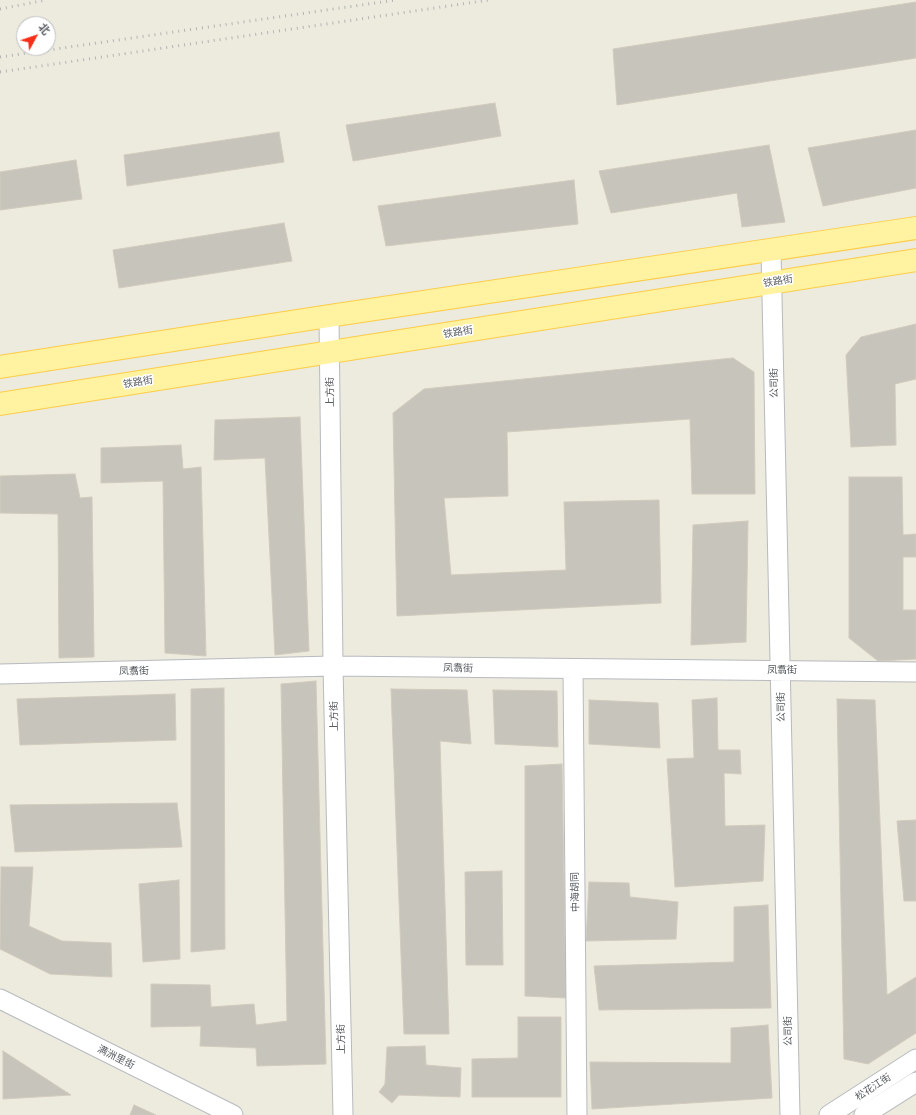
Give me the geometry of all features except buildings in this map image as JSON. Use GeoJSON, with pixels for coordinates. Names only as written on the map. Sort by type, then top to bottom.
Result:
{"type":"FeatureCollection","features":[{"type":"Feature","properties":{"kind":"main road"},"geometry":{"type":"LineString","coordinates":[[0,367],[916,228]]}},
{"type":"Feature","properties":{"kind":"main road","name":"铁路街"},"geometry":{"type":"LineString","coordinates":[[0,404],[916,260]]}},
{"type":"Feature","properties":{"kind":"street","name":"公司街"},"geometry":{"type":"LineString","coordinates":[[771,251],[790,1115]]}},
{"type":"Feature","properties":{"kind":"street","name":"上方街"},"geometry":{"type":"LineString","coordinates":[[329,316],[333,666],[343,1115]]}},
{"type":"Feature","properties":{"kind":"street","name":"凤翥街"},"geometry":{"type":"LineString","coordinates":[[0,674],[333,666],[916,672]]}},
{"type":"Feature","properties":{"kind":"street","name":"中海胡同"},"geometry":{"type":"LineString","coordinates":[[573,669],[577,1115]]}},
{"type":"Feature","properties":{"kind":"street","name":"满洲里街"},"geometry":{"type":"LineString","coordinates":[[0,999],[233,1115]]}},
{"type":"Feature","properties":{"kind":"street","name":"松花江街"},"geometry":{"type":"LineString","coordinates":[[829,1115],[916,1059]]}},
{"type":"Feature","properties":{"kind":"street","name":"松花江街"},"geometry":{"type":"LineString","coordinates":[[864,1115],[916,1082]]}},
{"type":"Feature","properties":{"kind":"railway"},"geometry":{"type":"LineString","coordinates":[[0,9],[46,0]]}},
{"type":"Feature","properties":{"kind":"railway"},"geometry":{"type":"LineString","coordinates":[[0,57],[396,0]]}},
{"type":"Feature","properties":{"kind":"railway"},"geometry":{"type":"LineString","coordinates":[[0,72],[489,0]]}}]}
